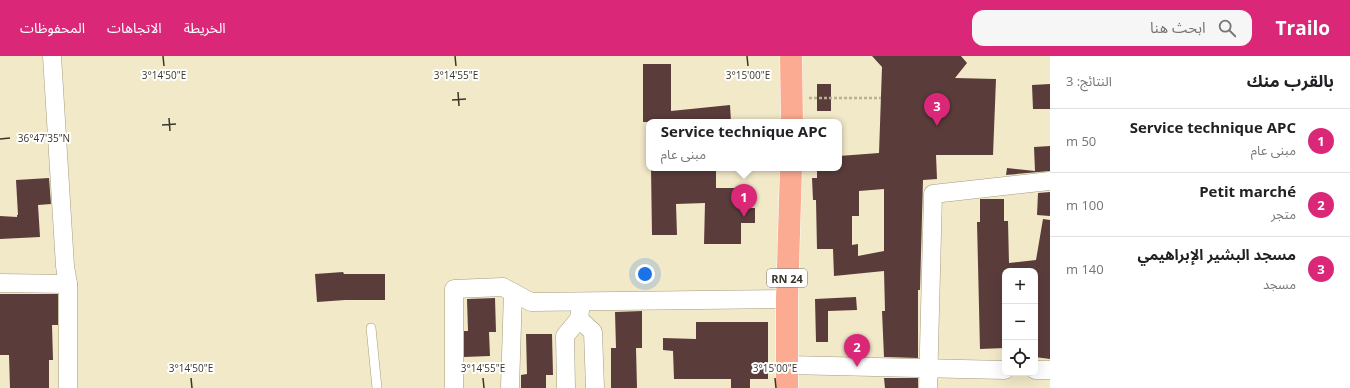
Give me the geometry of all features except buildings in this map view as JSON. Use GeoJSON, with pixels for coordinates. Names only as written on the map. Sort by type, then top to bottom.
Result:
{"type":"FeatureCollection","features":[{"type":"Feature","properties":{"kind":"main road"},"geometry":{"type":"LineString","coordinates":[[791,56],[792,119]]}},
{"type":"Feature","properties":{"kind":"main road","name":"RN 24"},"geometry":{"type":"LineString","coordinates":[[787,388],[787,299],[791,171]]}},
{"type":"Feature","properties":{"kind":"street"},"geometry":{"type":"LineString","coordinates":[[52,56],[65,266],[68,284],[68,388]]}},
{"type":"Feature","properties":{"kind":"street"},"geometry":{"type":"LineString","coordinates":[[928,388],[933,194],[1050,180]]}},
{"type":"Feature","properties":{"kind":"street"},"geometry":{"type":"LineString","coordinates":[[0,283],[68,284]]}},
{"type":"Feature","properties":{"kind":"street"},"geometry":{"type":"LineString","coordinates":[[454,388],[454,289],[503,287],[531,302],[580,310],[787,299]]}},
{"type":"Feature","properties":{"kind":"street"},"geometry":{"type":"LineString","coordinates":[[510,388],[513,292]]}},
{"type":"Feature","properties":{"kind":"street"},"geometry":{"type":"LineString","coordinates":[[566,388],[565,336],[580,310]]}},
{"type":"Feature","properties":{"kind":"street"},"geometry":{"type":"LineString","coordinates":[[580,310],[593,332],[595,388]]}},
{"type":"Feature","properties":{"kind":"street"},"geometry":{"type":"LineString","coordinates":[[787,365],[1002,370]]}},
{"type":"Feature","properties":{"kind":"street"},"geometry":{"type":"LineString","coordinates":[[1038,370],[1050,370]]}},
{"type":"Feature","properties":{"kind":"lane"},"geometry":{"type":"LineString","coordinates":[[371,328],[377,388]]}},
{"type":"Feature","properties":{"kind":"path"},"geometry":{"type":"LineString","coordinates":[[792,98],[881,98]]}},
{"type":"Feature","properties":{"kind":"place","name":"مسجد البشير الإبراهيمي"},"geometry":{"type":"Point","coordinates":[937,126]}},
{"type":"Feature","properties":{"kind":"place","name":"Service technique APC"},"geometry":{"type":"Point","coordinates":[744,217]}},
{"type":"Feature","properties":{"kind":"place","name":"Petit marché"},"geometry":{"type":"Point","coordinates":[857,367]}}]}
